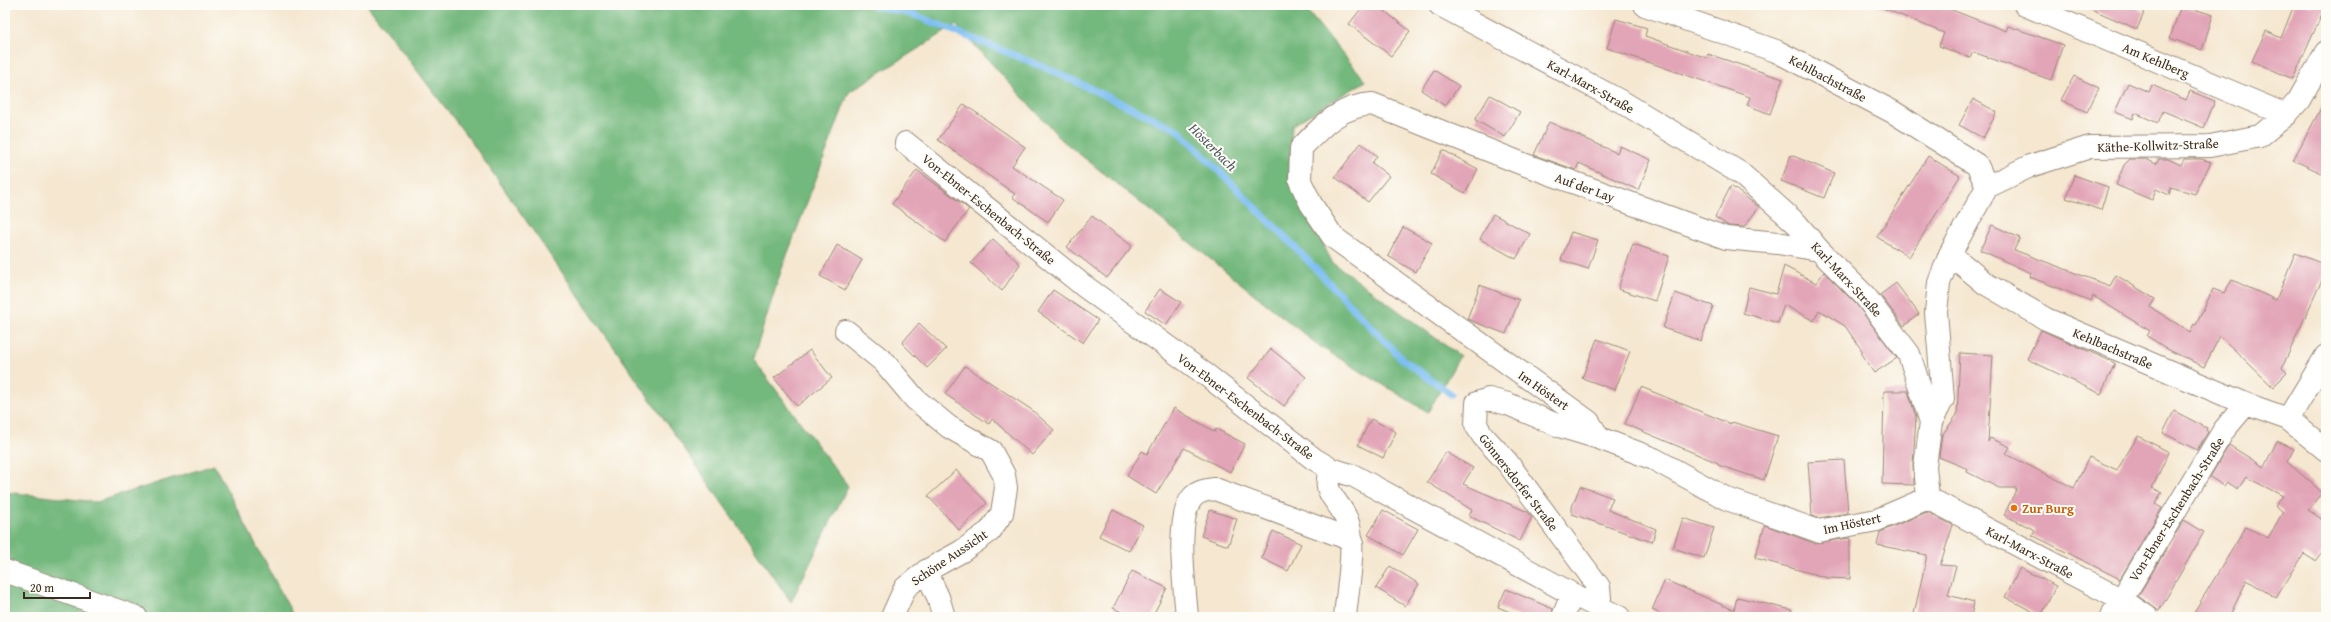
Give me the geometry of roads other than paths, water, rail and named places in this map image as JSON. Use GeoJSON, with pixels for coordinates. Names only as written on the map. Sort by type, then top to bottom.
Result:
{"type":"FeatureCollection","features":[{"type":"Feature","properties":{"kind":"street","name":"Karl-Marx-Straße"},"geometry":{"type":"LineString","coordinates":[[1440,5],[1624,103],[1740,173],[1797,224],[1819,250],[1865,296],[1909,354],[1932,422],[1925,466],[1928,498],[2116,608],[2147,617]]}},
{"type":"Feature","properties":{"kind":"street","name":"Kehlbachstraße"},"geometry":{"type":"LineString","coordinates":[[1645,5],[1776,51],[1893,112],[1977,164],[1987,187]]}},
{"type":"Feature","properties":{"kind":"street","name":"Am Kehlberg"},"geometry":{"type":"LineString","coordinates":[[2025,5],[2286,115]]}},
{"type":"Feature","properties":{"kind":"street","name":"Käthe-Kollwitz-Straße"},"geometry":{"type":"LineString","coordinates":[[1987,187],[2030,166],[2090,147],[2210,146],[2260,136],[2286,115],[2299,100],[2326,52]]}},
{"type":"Feature","properties":{"kind":"street","name":"Auf der Lay"},"geometry":{"type":"LineString","coordinates":[[1356,105],[1372,104],[1523,164],[1726,238],[1778,243],[1819,250]]}},
{"type":"Feature","properties":{"kind":"street","name":"Im Höstert"},"geometry":{"type":"LineString","coordinates":[[1356,105],[1327,121],[1301,148],[1300,181],[1311,204],[1333,237],[1590,422],[1599,438],[1654,459],[1726,499],[1818,531],[1878,520],[1928,498]]}},
{"type":"Feature","properties":{"kind":"street","name":"Von-Ebner-Eschenbach-Straße"},"geometry":{"type":"LineString","coordinates":[[906,142],[1084,286],[1210,377],[1314,459],[1331,469],[1354,476],[1572,594],[1619,617]]}},
{"type":"Feature","properties":{"kind":"street"},"geometry":{"type":"LineString","coordinates":[[1932,422],[1943,399],[1936,312],[1939,283],[1950,254],[1987,187]]}},
{"type":"Feature","properties":{"kind":"street","name":"Kehlbachstraße"},"geometry":{"type":"LineString","coordinates":[[1950,254],[1986,284],[2046,320],[2246,404],[2288,419],[2326,450]]}},
{"type":"Feature","properties":{"kind":"street","name":"Schöne Aussicht"},"geometry":{"type":"LineString","coordinates":[[846,331],[884,362],[915,399],[949,427],[992,451],[1004,475],[1006,488],[1002,513],[990,531],[962,551],[926,571],[905,588],[892,617]]}},
{"type":"Feature","properties":{"kind":"street"},"geometry":{"type":"LineString","coordinates":[[2288,419],[2326,356]]}},
{"type":"Feature","properties":{"kind":"street","name":"Gönnersdorfer Straße"},"geometry":{"type":"LineString","coordinates":[[1596,606],[1600,598],[1599,587],[1507,462],[1479,431],[1476,425],[1477,402],[1489,399],[1508,404],[1559,426],[1599,438]]}},
{"type":"Feature","properties":{"kind":"street","name":"Von-Ebner-Eschenbach-Straße"},"geometry":{"type":"LineString","coordinates":[[2116,608],[2224,430],[2246,404]]}},
{"type":"Feature","properties":{"kind":"street"},"geometry":{"type":"LineString","coordinates":[[1331,469],[1327,478],[1326,487],[1348,520],[1352,540],[1345,617]]}},
{"type":"Feature","properties":{"kind":"street"},"geometry":{"type":"LineString","coordinates":[[1187,617],[1181,531],[1192,499],[1201,491],[1215,489],[1352,540]]}},
{"type":"Feature","properties":{"kind":"street"},"geometry":{"type":"LineString","coordinates":[[5,571],[136,617]]}},
{"type":"Feature","properties":{"kind":"street"},"geometry":{"type":"LineString","coordinates":[[926,571],[938,597],[944,617]]}},
{"type":"Feature","properties":{"kind":"street"},"geometry":{"type":"LineString","coordinates":[[1563,617],[1572,594]]}},
{"type":"Feature","properties":{"kind":"waterway","name":"Hösterbach"},"geometry":{"type":"LineString","coordinates":[[872,5],[912,14],[1051,70],[1178,130],[1289,241],[1401,358],[1451,394]]}},
{"type":"Feature","properties":{"kind":"place","name":"Zur Burg"},"geometry":{"type":"Point","coordinates":[2014,508]}}]}
